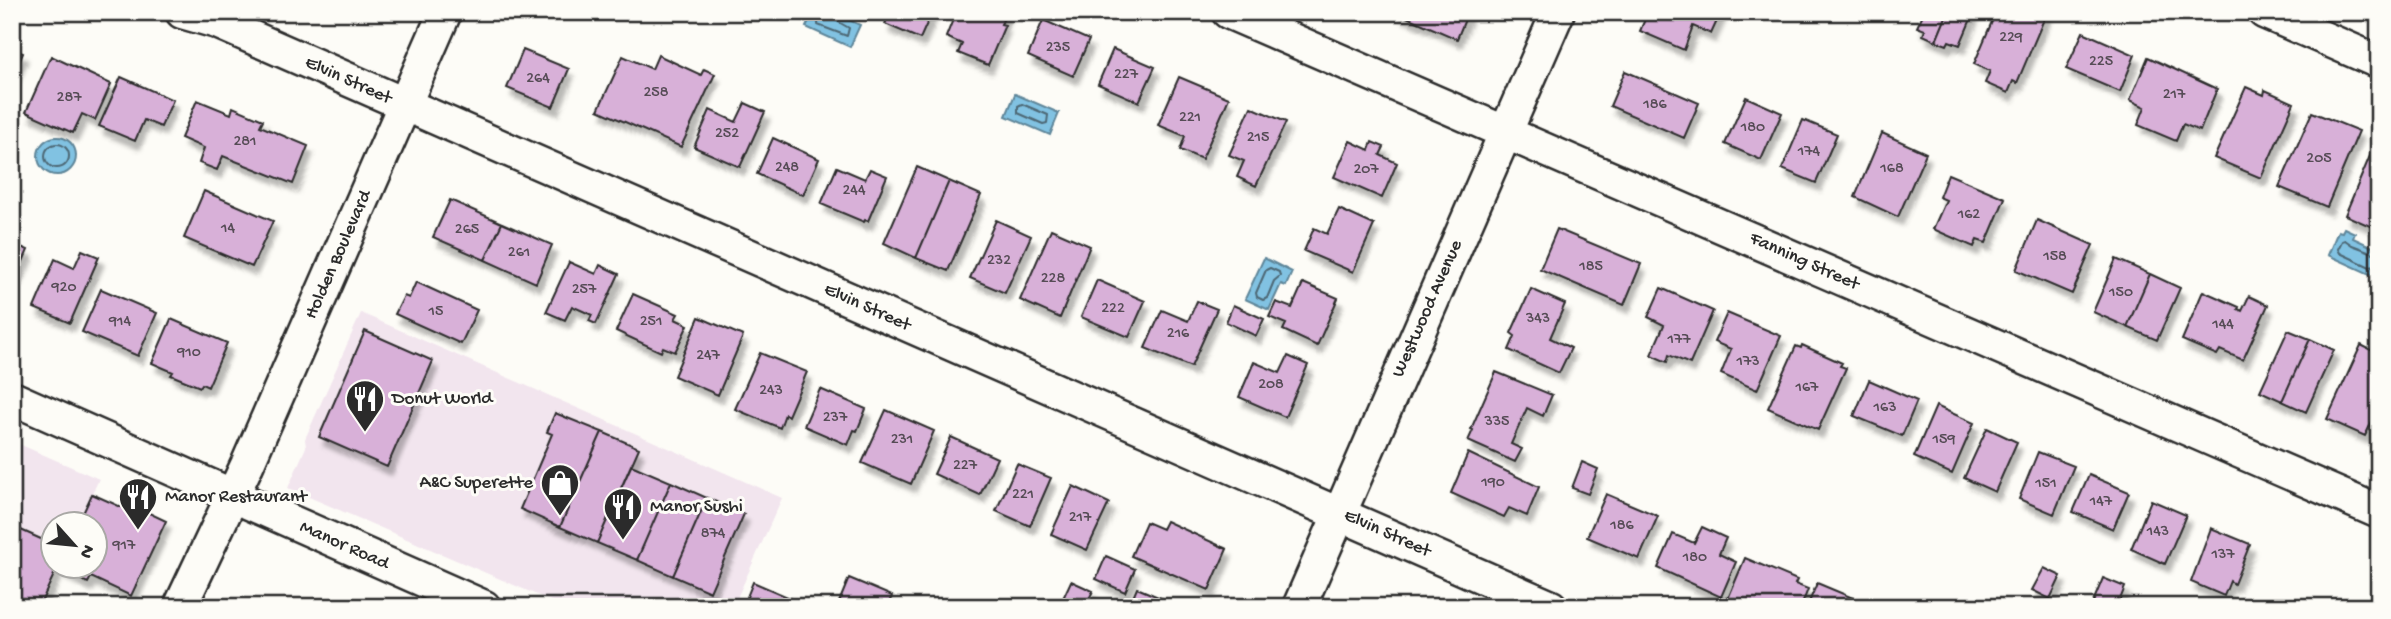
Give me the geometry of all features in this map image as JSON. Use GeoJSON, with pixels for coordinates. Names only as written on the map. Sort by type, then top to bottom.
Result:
{"type":"FeatureCollection","features":[{"type":"Feature","properties":{"kind":"street","name":"Elvin Street"},"geometry":{"type":"LineString","coordinates":[[182,12],[217,22],[1551,607]]}},
{"type":"Feature","properties":{"kind":"street","name":"Holden Boulevard"},"geometry":{"type":"LineString","coordinates":[[180,607],[233,497],[445,12]]}},
{"type":"Feature","properties":{"kind":"street","name":"Fanning Street"},"geometry":{"type":"LineString","coordinates":[[1228,12],[2379,512]]}},
{"type":"Feature","properties":{"kind":"street","name":"Westwood Avenue"},"geometry":{"type":"LineString","coordinates":[[1299,607],[1558,12]]}},
{"type":"Feature","properties":{"kind":"street"},"geometry":{"type":"LineString","coordinates":[[2264,12],[2379,62]]}},
{"type":"Feature","properties":{"kind":"street","name":"Manor Road"},"geometry":{"type":"LineString","coordinates":[[12,398],[484,607]]}},
{"type":"Feature","properties":{"kind":"shaded area"},"geometry":{"type":"Polygon","coordinates":[[[361,313],[782,498],[733,607],[565,607],[288,488],[306,447],[305,439],[361,313]]]}},
{"type":"Feature","properties":{"kind":"shaded area"},"geometry":{"type":"Polygon","coordinates":[[[12,441],[99,479],[85,510],[38,510],[38,580],[52,580],[39,607],[12,607],[12,441]]]}},
{"type":"Feature","properties":{"kind":"water"},"geometry":{"type":"Polygon","coordinates":[[[813,12],[832,12],[860,25],[850,47],[806,27],[813,12]]]}},
{"type":"Feature","properties":{"kind":"water"},"geometry":{"type":"Polygon","coordinates":[[[1015,94],[1059,113],[1050,135],[1006,116],[1015,94]]]}},
{"type":"Feature","properties":{"kind":"water"},"geometry":{"type":"Polygon","coordinates":[[[57,137],[70,143],[76,156],[70,169],[57,175],[44,169],[38,156],[44,143],[57,137]]]}},
{"type":"Feature","properties":{"kind":"water"},"geometry":{"type":"Polygon","coordinates":[[[2344,228],[2355,233],[2353,238],[2379,250],[2379,266],[2374,276],[2328,255],[2338,231],[2342,232],[2344,228]]]}},
{"type":"Feature","properties":{"kind":"water"},"geometry":{"type":"Polygon","coordinates":[[[1264,258],[1292,272],[1286,286],[1281,284],[1269,310],[1245,299],[1264,258]]]}},
{"type":"Feature","properties":{"kind":"building"},"geometry":{"type":"Polygon","coordinates":[[[890,12],[932,12],[920,39],[885,24],[890,12]]]}},
{"type":"Feature","properties":{"kind":"building"},"geometry":{"type":"Polygon","coordinates":[[[956,12],[1007,12],[1001,24],[1005,25],[988,65],[958,53],[962,44],[946,37],[956,12]]]}},
{"type":"Feature","properties":{"kind":"building"},"geometry":{"type":"Polygon","coordinates":[[[1395,12],[1468,12],[1457,39],[1395,12]]]}},
{"type":"Feature","properties":{"kind":"building"},"geometry":{"type":"Polygon","coordinates":[[[1648,12],[1721,12],[1711,34],[1693,26],[1684,50],[1640,31],[1648,12]]]}},
{"type":"Feature","properties":{"kind":"building"},"geometry":{"type":"Polygon","coordinates":[[[1924,12],[1948,12],[1936,41],[1923,35],[1925,30],[1917,27],[1924,12]]]}},
{"type":"Feature","properties":{"kind":"building"},"geometry":{"type":"Polygon","coordinates":[[[1948,12],[1974,12],[1960,45],[1949,41],[1947,45],[1936,41],[1948,12]]]}},
{"type":"Feature","properties":{"kind":"building"},"geometry":{"type":"Polygon","coordinates":[[[1996,12],[2047,12],[2017,83],[2013,81],[2008,93],[1985,83],[1990,71],[1974,64],[1996,12]]]}},
{"type":"Feature","properties":{"kind":"building"},"geometry":{"type":"Polygon","coordinates":[[[1043,20],[1089,40],[1073,76],[1028,56],[1043,20]]]}},
{"type":"Feature","properties":{"kind":"building"},"geometry":{"type":"Polygon","coordinates":[[[2083,32],[2135,55],[2120,92],[2066,69],[2083,32]]]}},
{"type":"Feature","properties":{"kind":"building"},"geometry":{"type":"Polygon","coordinates":[[[12,49],[23,53],[12,79],[12,49]]]}},
{"type":"Feature","properties":{"kind":"building"},"geometry":{"type":"Polygon","coordinates":[[[1113,49],[1155,67],[1139,102],[1098,84],[1113,49]]]}},
{"type":"Feature","properties":{"kind":"building"},"geometry":{"type":"Polygon","coordinates":[[[523,50],[569,69],[553,107],[507,88],[523,50]]]}},
{"type":"Feature","properties":{"kind":"building"},"geometry":{"type":"Polygon","coordinates":[[[658,55],[701,75],[704,69],[715,74],[681,147],[598,110],[623,56],[652,69],[658,55]]]}},
{"type":"Feature","properties":{"kind":"building"},"geometry":{"type":"Polygon","coordinates":[[[51,56],[111,84],[95,120],[82,114],[73,133],[26,112],[51,56]]]}},
{"type":"Feature","properties":{"kind":"building"},"geometry":{"type":"Polygon","coordinates":[[[2148,57],[2217,89],[2200,131],[2183,124],[2176,141],[2138,125],[2145,107],[2130,100],[2148,57]]]}},
{"type":"Feature","properties":{"kind":"building"},"geometry":{"type":"Polygon","coordinates":[[[1625,71],[1699,103],[1684,138],[1610,106],[1625,71]]]}},
{"type":"Feature","properties":{"kind":"building"},"geometry":{"type":"Polygon","coordinates":[[[121,77],[173,100],[161,127],[144,120],[135,141],[99,126],[121,77]]]}},
{"type":"Feature","properties":{"kind":"building"},"geometry":{"type":"Polygon","coordinates":[[[1179,77],[1229,98],[1202,159],[1180,150],[1185,136],[1158,125],[1179,77]]]}},
{"type":"Feature","properties":{"kind":"building"},"geometry":{"type":"Polygon","coordinates":[[[2246,87],[2264,95],[2265,90],[2294,103],[2261,178],[2214,158],[2246,87]]]}},
{"type":"Feature","properties":{"kind":"building"},"geometry":{"type":"Polygon","coordinates":[[[1746,97],[1782,113],[1761,160],[1725,144],[1746,97]]]}},
{"type":"Feature","properties":{"kind":"building"},"geometry":{"type":"Polygon","coordinates":[[[197,100],[231,114],[233,107],[263,120],[260,126],[308,146],[293,184],[223,156],[217,170],[199,163],[204,148],[181,138],[197,100]]]}},
{"type":"Feature","properties":{"kind":"building"},"geometry":{"type":"Polygon","coordinates":[[[745,103],[765,112],[740,167],[694,147],[710,110],[736,122],[745,103]]]}},
{"type":"Feature","properties":{"kind":"building"},"geometry":{"type":"Polygon","coordinates":[[[1251,107],[1286,122],[1256,186],[1237,177],[1244,161],[1229,155],[1251,107]]]}},
{"type":"Feature","properties":{"kind":"building"},"geometry":{"type":"Polygon","coordinates":[[[2312,112],[2359,131],[2327,207],[2279,187],[2312,112]]]}},
{"type":"Feature","properties":{"kind":"building"},"geometry":{"type":"Polygon","coordinates":[[[1803,120],[1837,134],[1816,183],[1782,169],[1803,120]]]}},
{"type":"Feature","properties":{"kind":"building"},"geometry":{"type":"Polygon","coordinates":[[[1882,133],[1926,153],[1898,217],[1855,197],[1882,133]]]}},
{"type":"Feature","properties":{"kind":"building"},"geometry":{"type":"Polygon","coordinates":[[[773,138],[819,159],[803,195],[757,174],[773,138]]]}},
{"type":"Feature","properties":{"kind":"building"},"geometry":{"type":"Polygon","coordinates":[[[1350,141],[1369,150],[1372,142],[1384,147],[1380,155],[1397,163],[1382,198],[1334,177],[1350,141]]]}},
{"type":"Feature","properties":{"kind":"building"},"geometry":{"type":"Polygon","coordinates":[[[2375,144],[2379,145],[2379,230],[2345,215],[2375,144]]]}},
{"type":"Feature","properties":{"kind":"building"},"geometry":{"type":"Polygon","coordinates":[[[837,167],[865,179],[870,169],[887,176],[868,221],[864,222],[821,204],[837,167]]]}},
{"type":"Feature","properties":{"kind":"building"},"geometry":{"type":"Polygon","coordinates":[[[917,167],[949,181],[916,258],[884,243],[917,167]]]}},
{"type":"Feature","properties":{"kind":"building"},"geometry":{"type":"Polygon","coordinates":[[[1948,174],[2005,198],[1986,243],[1977,240],[1974,247],[1933,229],[1946,200],[1939,197],[1948,174]]]}},
{"type":"Feature","properties":{"kind":"building"},"geometry":{"type":"Polygon","coordinates":[[[949,181],[981,195],[948,271],[916,258],[949,181]]]}},
{"type":"Feature","properties":{"kind":"building"},"geometry":{"type":"Polygon","coordinates":[[[204,191],[273,221],[252,267],[184,238],[204,191]]]}},
{"type":"Feature","properties":{"kind":"building"},"geometry":{"type":"Polygon","coordinates":[[[450,200],[502,223],[485,260],[433,237],[450,200]]]}},
{"type":"Feature","properties":{"kind":"building"},"geometry":{"type":"Polygon","coordinates":[[[1339,209],[1374,225],[1353,272],[1304,251],[1314,228],[1327,234],[1339,209]]]}},
{"type":"Feature","properties":{"kind":"building"},"geometry":{"type":"Polygon","coordinates":[[[996,220],[1031,236],[1005,293],[970,278],[996,220]]]}},
{"type":"Feature","properties":{"kind":"building"},"geometry":{"type":"Polygon","coordinates":[[[2037,220],[2093,245],[2072,294],[2016,270],[2037,220]]]}},
{"type":"Feature","properties":{"kind":"building"},"geometry":{"type":"Polygon","coordinates":[[[502,223],[552,245],[536,283],[485,260],[502,223]]]}},
{"type":"Feature","properties":{"kind":"building"},"geometry":{"type":"Polygon","coordinates":[[[1051,229],[1090,246],[1060,318],[1020,300],[1051,229]]]}},
{"type":"Feature","properties":{"kind":"building"},"geometry":{"type":"Polygon","coordinates":[[[1557,229],[1641,264],[1624,305],[1540,269],[1557,229]]]}},
{"type":"Feature","properties":{"kind":"building"},"geometry":{"type":"Polygon","coordinates":[[[12,243],[28,250],[12,287],[12,243]]]}},
{"type":"Feature","properties":{"kind":"building"},"geometry":{"type":"Polygon","coordinates":[[[82,250],[99,257],[70,323],[34,308],[55,259],[74,268],[82,250]]]}},
{"type":"Feature","properties":{"kind":"building"},"geometry":{"type":"Polygon","coordinates":[[[2116,259],[2150,274],[2127,327],[2093,312],[2116,259]]]}},
{"type":"Feature","properties":{"kind":"building"},"geometry":{"type":"Polygon","coordinates":[[[569,262],[596,274],[600,265],[619,274],[596,324],[589,321],[592,315],[572,306],[565,320],[546,312],[569,262]]]}},
{"type":"Feature","properties":{"kind":"building"},"geometry":{"type":"Polygon","coordinates":[[[2150,274],[2180,288],[2157,340],[2127,327],[2150,274]]]}},
{"type":"Feature","properties":{"kind":"building"},"geometry":{"type":"Polygon","coordinates":[[[1097,280],[1145,301],[1129,337],[1081,317],[1097,280]]]}},
{"type":"Feature","properties":{"kind":"building"},"geometry":{"type":"Polygon","coordinates":[[[416,282],[477,310],[461,344],[395,314],[404,296],[409,298],[416,282]]]}},
{"type":"Feature","properties":{"kind":"building"},"geometry":{"type":"Polygon","coordinates":[[[1303,283],[1338,298],[1317,346],[1283,330],[1286,324],[1269,317],[1276,302],[1292,308],[1303,283]]]}},
{"type":"Feature","properties":{"kind":"building"},"geometry":{"type":"Polygon","coordinates":[[[1661,288],[1713,311],[1690,364],[1669,355],[1667,362],[1651,355],[1664,325],[1648,317],[1661,288]]]}},
{"type":"Feature","properties":{"kind":"building"},"geometry":{"type":"Polygon","coordinates":[[[101,289],[157,313],[138,356],[82,332],[101,289]]]}},
{"type":"Feature","properties":{"kind":"building"},"geometry":{"type":"Polygon","coordinates":[[[1531,289],[1565,304],[1550,338],[1571,348],[1559,373],[1509,350],[1515,336],[1511,333],[1531,289]]]}},
{"type":"Feature","properties":{"kind":"building"},"geometry":{"type":"Polygon","coordinates":[[[2203,291],[2239,307],[2242,311],[2249,296],[2268,305],[2243,360],[2220,350],[2217,355],[2182,340],[2203,291]]]}},
{"type":"Feature","properties":{"kind":"building"},"geometry":{"type":"Polygon","coordinates":[[[633,294],[678,314],[675,319],[688,325],[675,352],[663,347],[661,352],[616,331],[633,294]]]}},
{"type":"Feature","properties":{"kind":"building"},"geometry":{"type":"Polygon","coordinates":[[[1197,301],[1217,309],[1191,367],[1145,348],[1162,310],[1188,321],[1197,301]]]}},
{"type":"Feature","properties":{"kind":"building"},"geometry":{"type":"Polygon","coordinates":[[[1233,305],[1264,319],[1256,336],[1226,322],[1233,305]]]}},
{"type":"Feature","properties":{"kind":"building"},"geometry":{"type":"Polygon","coordinates":[[[1727,313],[1781,336],[1757,390],[1721,374],[1731,349],[1714,342],[1727,313]]]}},
{"type":"Feature","properties":{"kind":"building"},"geometry":{"type":"Polygon","coordinates":[[[699,317],[743,336],[718,395],[674,376],[699,317]]]}},
{"type":"Feature","properties":{"kind":"building"},"geometry":{"type":"Polygon","coordinates":[[[171,319],[227,343],[208,387],[202,384],[200,387],[171,375],[173,372],[152,363],[171,319]]]}},
{"type":"Feature","properties":{"kind":"building"},"geometry":{"type":"Polygon","coordinates":[[[2288,330],[2310,339],[2282,401],[2260,391],[2288,330]]]}},
{"type":"Feature","properties":{"kind":"building"},"geometry":{"type":"Polygon","coordinates":[[[365,331],[433,361],[387,467],[319,437],[365,331]]]}},
{"type":"Feature","properties":{"kind":"building"},"geometry":{"type":"Polygon","coordinates":[[[2310,339],[2334,350],[2306,412],[2282,401],[2310,339]]]}},
{"type":"Feature","properties":{"kind":"building"},"geometry":{"type":"Polygon","coordinates":[[[1802,345],[1842,363],[1840,366],[1846,368],[1818,430],[1768,408],[1796,346],[1801,348],[1802,345]]]}},
{"type":"Feature","properties":{"kind":"building"},"geometry":{"type":"Polygon","coordinates":[[[2361,345],[2379,354],[2379,407],[2365,436],[2327,419],[2361,345]]]}},
{"type":"Feature","properties":{"kind":"building"},"geometry":{"type":"Polygon","coordinates":[[[760,353],[807,372],[780,428],[735,409],[760,353]]]}},
{"type":"Feature","properties":{"kind":"building"},"geometry":{"type":"Polygon","coordinates":[[[1288,356],[1308,365],[1285,417],[1239,397],[1254,362],[1280,373],[1288,356]]]}},
{"type":"Feature","properties":{"kind":"building"},"geometry":{"type":"Polygon","coordinates":[[[1496,372],[1552,395],[1543,416],[1527,408],[1511,444],[1522,449],[1515,462],[1468,441],[1496,372]]]}},
{"type":"Feature","properties":{"kind":"building"},"geometry":{"type":"Polygon","coordinates":[[[1869,380],[1917,401],[1902,436],[1854,416],[1869,380]]]}},
{"type":"Feature","properties":{"kind":"building"},"geometry":{"type":"Polygon","coordinates":[[[820,389],[866,409],[848,445],[804,426],[820,389]]]}},
{"type":"Feature","properties":{"kind":"building"},"geometry":{"type":"Polygon","coordinates":[[[1936,406],[1974,423],[1952,474],[1914,457],[1936,406]]]}},
{"type":"Feature","properties":{"kind":"building"},"geometry":{"type":"Polygon","coordinates":[[[886,410],[934,431],[911,484],[862,463],[886,410]]]}},
{"type":"Feature","properties":{"kind":"building"},"geometry":{"type":"Polygon","coordinates":[[[555,413],[602,432],[560,527],[520,509],[552,434],[547,432],[555,413]]]}},
{"type":"Feature","properties":{"kind":"building"},"geometry":{"type":"Polygon","coordinates":[[[1987,428],[2017,442],[1995,492],[1964,478],[1987,428]]]}},
{"type":"Feature","properties":{"kind":"building"},"geometry":{"type":"Polygon","coordinates":[[[602,432],[639,448],[597,543],[560,527],[602,432]]]}},
{"type":"Feature","properties":{"kind":"building"},"geometry":{"type":"Polygon","coordinates":[[[951,437],[997,458],[980,495],[934,474],[951,437]]]}},
{"type":"Feature","properties":{"kind":"building"},"geometry":{"type":"Polygon","coordinates":[[[2038,452],[2074,466],[2054,514],[2019,499],[2038,452]]]}},
{"type":"Feature","properties":{"kind":"building"},"geometry":{"type":"Polygon","coordinates":[[[1468,453],[1539,487],[1527,516],[1509,508],[1504,517],[1451,493],[1468,453]]]}},
{"type":"Feature","properties":{"kind":"building"},"geometry":{"type":"Polygon","coordinates":[[[1582,462],[1598,469],[1588,494],[1572,488],[1582,462]]]}},
{"type":"Feature","properties":{"kind":"building"},"geometry":{"type":"Polygon","coordinates":[[[1017,464],[1051,478],[1030,526],[996,511],[1017,464]]]}},
{"type":"Feature","properties":{"kind":"building"},"geometry":{"type":"Polygon","coordinates":[[[631,465],[671,482],[637,560],[597,543],[631,465]]]}},
{"type":"Feature","properties":{"kind":"building"},"geometry":{"type":"Polygon","coordinates":[[[2089,475],[2129,492],[2113,529],[2073,512],[2089,475]]]}},
{"type":"Feature","properties":{"kind":"building"},"geometry":{"type":"Polygon","coordinates":[[[671,482],[707,498],[673,576],[637,560],[671,482]]]}},
{"type":"Feature","properties":{"kind":"building"},"geometry":{"type":"Polygon","coordinates":[[[1073,486],[1109,503],[1087,550],[1051,534],[1073,486]]]}},
{"type":"Feature","properties":{"kind":"building"},"geometry":{"type":"Polygon","coordinates":[[[92,494],[121,507],[124,501],[166,521],[131,596],[97,580],[108,580],[108,510],[85,510],[92,494]]]}},
{"type":"Feature","properties":{"kind":"building"},"geometry":{"type":"Polygon","coordinates":[[[1606,494],[1658,516],[1639,559],[1587,537],[1606,494]]]}},
{"type":"Feature","properties":{"kind":"building"},"geometry":{"type":"Polygon","coordinates":[[[707,498],[744,514],[710,592],[673,576],[707,498]]]}},
{"type":"Feature","properties":{"kind":"building"},"geometry":{"type":"Polygon","coordinates":[[[2151,500],[2186,515],[2165,564],[2131,549],[2151,500]]]}},
{"type":"Feature","properties":{"kind":"building"},"geometry":{"type":"Polygon","coordinates":[[[1166,521],[1227,549],[1209,590],[1131,556],[1146,522],[1162,529],[1166,521]]]}},
{"type":"Feature","properties":{"kind":"building"},"geometry":{"type":"Polygon","coordinates":[[[12,526],[38,538],[38,580],[52,580],[39,607],[12,607],[12,526]]]}},
{"type":"Feature","properties":{"kind":"building"},"geometry":{"type":"Polygon","coordinates":[[[1702,527],[1726,538],[1719,554],[1736,562],[1721,597],[1658,568],[1673,534],[1694,543],[1702,527]]]}},
{"type":"Feature","properties":{"kind":"building"},"geometry":{"type":"Polygon","coordinates":[[[2211,528],[2250,544],[2234,584],[2230,581],[2224,596],[2191,582],[2211,528]]]}},
{"type":"Feature","properties":{"kind":"building"},"geometry":{"type":"Polygon","coordinates":[[[1106,556],[1135,569],[1125,592],[1096,579],[1106,556]]]}},
{"type":"Feature","properties":{"kind":"building"},"geometry":{"type":"Polygon","coordinates":[[[1745,558],[1797,580],[1795,584],[1808,589],[1801,607],[1741,607],[1727,601],[1745,558]]]}},
{"type":"Feature","properties":{"kind":"building"},"geometry":{"type":"Polygon","coordinates":[[[2044,568],[2061,576],[2050,599],[2032,590],[2044,568]]]}},
{"type":"Feature","properties":{"kind":"building"},"geometry":{"type":"Polygon","coordinates":[[[849,578],[892,596],[887,607],[837,607],[849,578]]]}},
{"type":"Feature","properties":{"kind":"building"},"geometry":{"type":"Polygon","coordinates":[[[2103,578],[2125,587],[2117,607],[2091,607],[2103,578]]]}},
{"type":"Feature","properties":{"kind":"building"},"geometry":{"type":"Polygon","coordinates":[[[1071,581],[1093,591],[1085,607],[1059,607],[1071,581]]]}},
{"type":"Feature","properties":{"kind":"building"},"geometry":{"type":"Polygon","coordinates":[[[753,582],[804,604],[803,607],[743,607],[753,582]]]}},
{"type":"Feature","properties":{"kind":"building"},"geometry":{"type":"Polygon","coordinates":[[[1817,583],[1853,598],[1849,607],[1807,607],[1817,583]]]}},
{"type":"Feature","properties":{"kind":"building"},"geometry":{"type":"Polygon","coordinates":[[[1137,588],[1182,607],[1129,607],[1137,588]]]}},
{"type":"Feature","properties":{"kind":"place","name":"Donut World"},"geometry":{"type":"Point","coordinates":[365,433]}},
{"type":"Feature","properties":{"kind":"place","name":"A&C Superette"},"geometry":{"type":"Point","coordinates":[560,517]}},
{"type":"Feature","properties":{"kind":"place","name":"Manor Restaurant"},"geometry":{"type":"Point","coordinates":[138,531]}},
{"type":"Feature","properties":{"kind":"place","name":"Manor Sushi"},"geometry":{"type":"Point","coordinates":[623,541]}}]}
